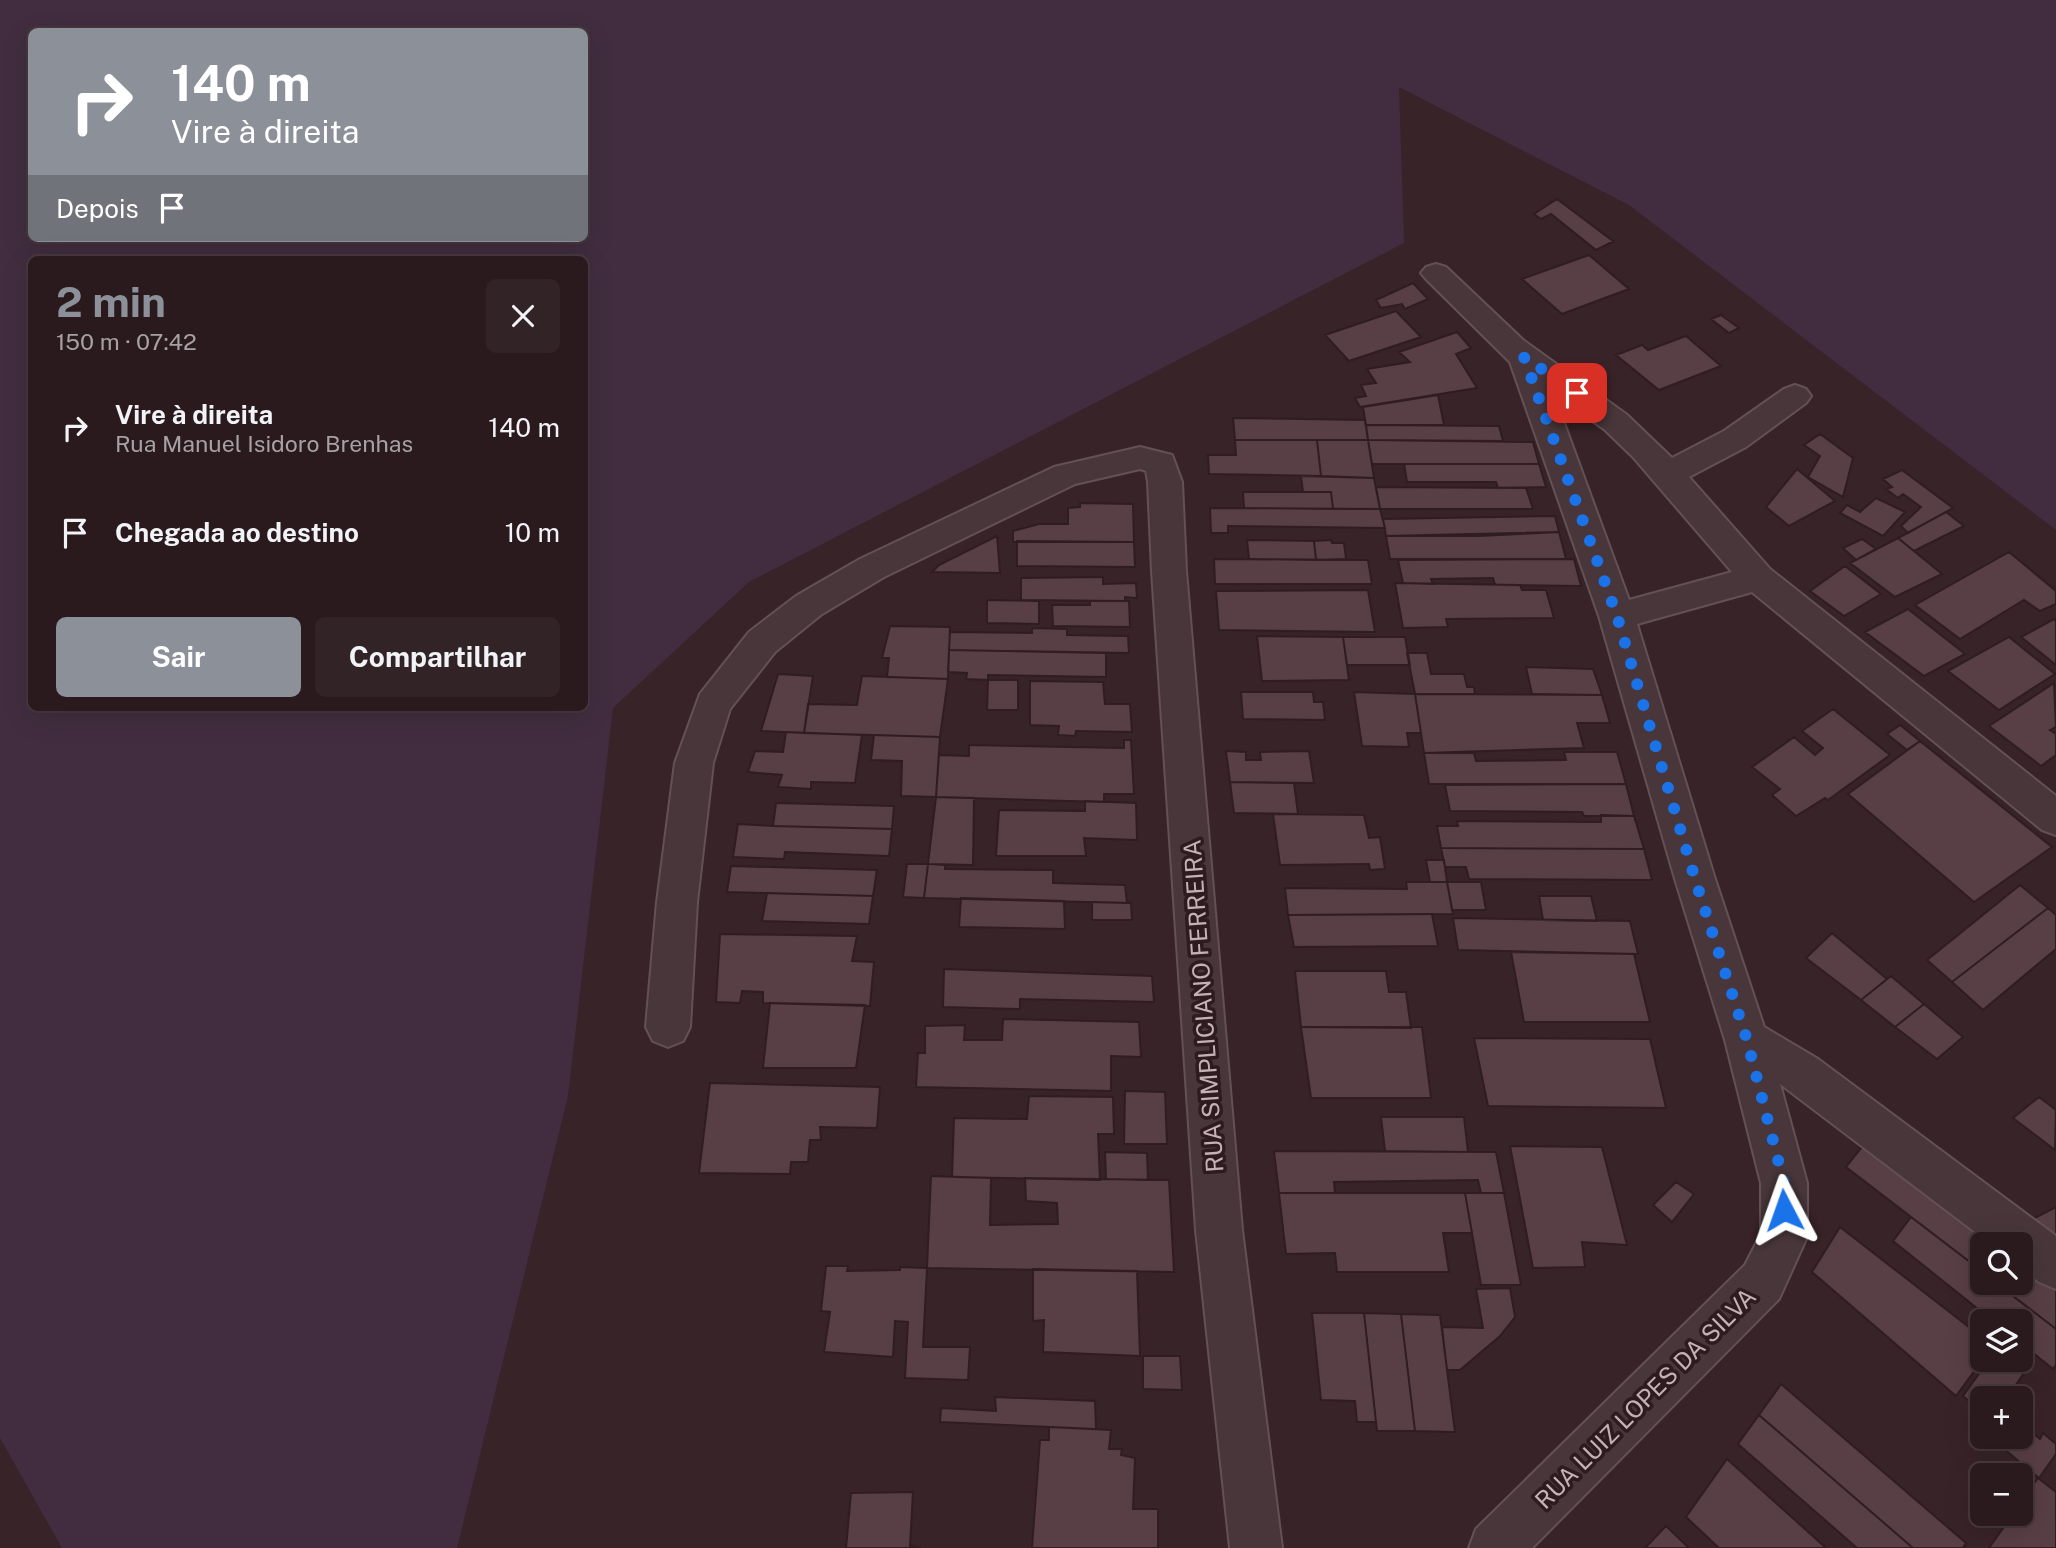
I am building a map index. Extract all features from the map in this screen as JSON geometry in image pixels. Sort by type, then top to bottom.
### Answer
[{"type":"street","points":[[1436,273],[1524,357],[1604,412],[1669,472],[1719,537],[1758,578],[2056,819]]},
{"type":"street","name":"RUA LUIZ LOPES DA SILVA","points":[[1494,1548],[1762,1282],[1784,1237],[1784,1183],[1747,1040],[1695,879],[1617,616],[1524,357]]},
{"type":"street","points":[[1669,472],[1735,439],[1796,396]]},
{"type":"street","name":"RUA SIMPLICIANO FERREIRA","points":[[668,1027],[677,902],[694,763],[713,704],[762,642],[809,605],[872,568],[1066,475],[1140,458],[1160,463],[1165,482],[1169,571],[1219,1230],[1256,1548]]},
{"type":"street","points":[[1617,616],[1758,578]]},
{"type":"street","points":[[1747,1040],[1802,1073],[2056,1265]]},
{"type":"shaded area","points":[[0,0],[2056,0],[2056,530],[1629,205],[1399,87],[1404,243],[749,582],[613,708],[568,1096],[457,1548],[62,1548],[0,1438]]},
{"type":"building","points":[[1557,199],[1614,241],[1596,250],[1551,214],[1541,219],[1534,214]]},
{"type":"building","points":[[1589,255],[1629,289],[1562,314],[1522,279]]},
{"type":"building","points":[[1413,283],[1428,299],[1405,309],[1402,304],[1381,308],[1376,300]]},
{"type":"building","points":[[1396,311],[1421,337],[1349,361],[1325,335]]},
{"type":"building","points":[[1721,315],[1739,328],[1729,333],[1711,319]]},
{"type":"building","points":[[1457,332],[1471,348],[1456,354],[1477,388],[1360,407],[1355,398],[1366,396],[1361,385],[1376,383],[1367,369],[1410,362],[1399,352]]},
{"type":"building","points":[[1686,336],[1721,366],[1659,390],[1616,355],[1642,345],[1648,350]]},
{"type":"building","points":[[1438,395],[1444,425],[1366,425],[1363,407]]},
{"type":"building","points":[[1233,418],[1365,420],[1368,440],[1235,440]]},
{"type":"building","points":[[1366,425],[1499,426],[1503,441],[1368,440]]},
{"type":"building","points":[[1820,434],[1853,458],[1843,497],[1808,477],[1820,456],[1804,445]]},
{"type":"building","points":[[1235,440],[1317,440],[1321,476],[1209,474],[1208,455],[1236,455]]},
{"type":"building","points":[[1317,440],[1368,440],[1374,478],[1321,476]]},
{"type":"building","points":[[1368,440],[1533,442],[1539,464],[1372,464]]},
{"type":"building","points":[[1404,464],[1539,464],[1546,487],[1498,488],[1496,482],[1407,482]]},
{"type":"building","points":[[1797,469],[1835,501],[1789,526],[1766,507]]},
{"type":"building","points":[[1902,470],[1953,508],[1908,533],[1901,526],[1921,507],[1903,494],[1898,498],[1886,489],[1892,487],[1883,479]]},
{"type":"building","points":[[1301,476],[1374,478],[1380,509],[1333,509],[1331,492],[1303,492]]},
{"type":"building","points":[[1376,487],[1526,488],[1533,509],[1380,509]]},
{"type":"building","points":[[1243,492],[1331,492],[1333,509],[1244,508]]},
{"type":"building","points":[[1876,498],[1905,512],[1883,536],[1840,513],[1847,505],[1860,512]]},
{"type":"building","points":[[1080,503],[1133,504],[1134,542],[1013,542],[1013,531],[1039,524],[1068,524],[1068,508],[1080,507]]},
{"type":"building","points":[[1210,508],[1380,509],[1385,528],[1228,526],[1228,533],[1211,533]]},
{"type":"building","points":[[1946,512],[1964,526],[1914,551],[1898,538]]},
{"type":"building","points":[[1555,516],[1559,532],[1478,536],[1386,536],[1383,519]]},
{"type":"building","points":[[1559,532],[1566,559],[1390,559],[1386,536]]},
{"type":"building","points":[[997,536],[1000,573],[932,572],[939,565]]},
{"type":"building","points":[[1898,538],[1942,574],[1895,597],[1850,563]]},
{"type":"building","points":[[1862,539],[1876,549],[1856,560],[1843,548]]},
{"type":"building","points":[[1247,540],[1314,541],[1316,560],[1249,559]]},
{"type":"building","points":[[1331,540],[1332,543],[1344,543],[1346,559],[1316,560],[1314,541]]},
{"type":"building","points":[[1017,541],[1134,542],[1135,567],[1017,566]]},
{"type":"building","points":[[2009,552],[2056,591],[2056,604],[2040,611],[2024,600],[1960,639],[1915,605]]},
{"type":"building","points":[[1214,559],[1368,560],[1372,584],[1215,584]]},
{"type":"building","points":[[1574,559],[1581,586],[1495,585],[1493,578],[1431,579],[1433,584],[1403,583],[1398,560]]},
{"type":"building","points":[[1845,566],[1881,594],[1844,616],[1810,591]]},
{"type":"building","points":[[1103,577],[1103,584],[1136,583],[1137,598],[1125,597],[1125,601],[1021,600],[1021,578]]},
{"type":"building","points":[[1395,583],[1520,585],[1522,590],[1546,590],[1554,618],[1446,619],[1448,627],[1403,628]]},
{"type":"building","points":[[1368,590],[1375,632],[1219,630],[1216,591]]},
{"type":"building","points":[[987,600],[1039,601],[1039,624],[987,623]]},
{"type":"building","points":[[1090,601],[1129,601],[1130,627],[1053,626],[1052,605],[1090,605]]},
{"type":"building","points":[[1908,609],[1965,654],[1924,676],[1865,632]]},
{"type":"building","points":[[2054,619],[2056,621],[2056,665],[2021,637]]},
{"type":"building","points":[[890,626],[950,627],[948,679],[887,677],[889,658],[882,658]]},
{"type":"building","points":[[1032,628],[1067,629],[1067,635],[1128,636],[1129,653],[949,650],[950,632],[1032,633]]},
{"type":"building","points":[[1257,636],[1343,637],[1349,680],[1262,681]]},
{"type":"building","points":[[1343,637],[1405,637],[1410,665],[1347,665]]},
{"type":"building","points":[[2009,637],[2055,674],[1999,710],[1948,671]]},
{"type":"building","points":[[949,650],[1106,653],[1106,677],[988,675],[988,680],[966,679],[967,673],[948,672]]},
{"type":"building","points":[[1407,653],[1427,653],[1431,674],[1464,674],[1467,687],[1474,687],[1475,694],[1415,694]]},
{"type":"building","points":[[1526,667],[1593,669],[1602,695],[1532,694]]},
{"type":"building","points":[[778,674],[813,676],[804,733],[761,731]]},
{"type":"building","points":[[862,676],[948,679],[940,737],[804,733],[808,704],[857,705]]},
{"type":"building","points":[[988,680],[1018,680],[1018,710],[987,710]]},
{"type":"building","points":[[1030,681],[1103,682],[1105,704],[1130,704],[1132,732],[1076,731],[1075,736],[1058,735],[1059,726],[1030,725]]},
{"type":"building","points":[[2054,683],[2056,727],[2050,730],[2056,734],[2056,755],[2041,766],[1989,726]]},
{"type":"building","points":[[1241,692],[1313,692],[1314,702],[1323,702],[1325,720],[1243,719]]},
{"type":"building","points":[[1354,692],[1415,694],[1421,733],[1407,733],[1409,747],[1362,746]]},
{"type":"building","points":[[1415,694],[1602,695],[1610,723],[1577,723],[1584,748],[1424,753]]},
{"type":"building","points":[[1833,709],[1890,755],[1828,800],[1825,798],[1796,816],[1772,795],[1780,789],[1752,767],[1794,737],[1815,755],[1823,748],[1802,731]]},
{"type":"building","points":[[1900,725],[1920,741],[1907,750],[1887,734]]},
{"type":"building","points":[[786,732],[862,735],[855,783],[811,782],[811,789],[778,787],[782,775],[748,772],[755,751],[783,752]]},
{"type":"building","points":[[874,735],[940,737],[936,797],[901,796],[902,761],[871,760]]},
{"type":"building","points":[[1124,740],[1131,740],[1134,794],[1104,794],[1104,802],[936,797],[939,755],[969,756],[969,745],[1124,748]]},
{"type":"building","points":[[1920,741],[2052,847],[1974,902],[1848,794]]},
{"type":"building","points":[[1226,751],[1246,752],[1246,760],[1261,760],[1260,752],[1309,751],[1314,783],[1230,782]]},
{"type":"building","points":[[1564,752],[1617,752],[1626,784],[1429,784],[1424,753],[1474,753],[1476,761],[1566,760]]},
{"type":"building","points":[[1230,782],[1294,783],[1298,814],[1234,813]]},
{"type":"building","points":[[1626,784],[1634,816],[1584,816],[1582,812],[1450,811],[1445,785]]},
{"type":"building","points":[[936,797],[974,798],[973,865],[928,864]]},
{"type":"building","points":[[1085,801],[1136,803],[1137,840],[1084,838],[1086,856],[996,856],[999,810],[1085,811]]},
{"type":"building","points":[[776,803],[894,806],[892,829],[773,826]]},
{"type":"building","points":[[1273,814],[1364,815],[1369,838],[1380,837],[1385,869],[1370,870],[1369,864],[1280,865]]},
{"type":"building","points":[[1601,815],[1634,816],[1644,849],[1441,848],[1437,826],[1458,826],[1457,821],[1601,822]]},
{"type":"building","points":[[738,824],[892,829],[889,856],[785,852],[784,859],[733,857]]},
{"type":"building","points":[[1441,848],[1644,849],[1652,880],[1469,879],[1466,867],[1445,867]]},
{"type":"building","points":[[1426,860],[1444,860],[1447,882],[1430,882]]},
{"type":"building","points":[[907,864],[928,864],[924,898],[903,897]]},
{"type":"building","points":[[928,864],[945,865],[945,869],[1053,870],[1053,883],[1125,885],[1127,903],[924,898]]},
{"type":"building","points":[[731,866],[877,870],[873,896],[727,892]]},
{"type":"building","points":[[1406,882],[1447,882],[1453,914],[1288,915],[1285,888],[1407,889]]},
{"type":"building","points":[[1447,882],[1481,882],[1486,910],[1452,910]]},
{"type":"building","points":[[2020,885],[2048,908],[1952,982],[1927,960]]},
{"type":"building","points":[[767,893],[873,896],[869,924],[762,921]]},
{"type":"building","points":[[1539,896],[1591,896],[1597,921],[1543,920]]},
{"type":"building","points":[[961,898],[1064,901],[1065,929],[959,927]]},
{"type":"building","points":[[1092,902],[1131,903],[1132,920],[1092,920]]},
{"type":"building","points":[[2048,908],[2056,915],[2056,949],[1983,1010],[1952,982]]},
{"type":"building","points":[[1432,914],[1438,946],[1294,947],[1288,915]]},
{"type":"building","points":[[1453,918],[1630,921],[1638,954],[1458,950]]},
{"type":"building","points":[[1832,933],[1887,979],[1861,1000],[1806,958]]},
{"type":"building","points":[[720,934],[857,936],[852,961],[874,962],[870,1006],[763,1003],[763,992],[742,991],[740,1003],[716,1002]]},
{"type":"building","points":[[1511,952],[1634,954],[1650,1022],[1524,1022]]},
{"type":"building","points":[[944,969],[1152,976],[1154,1002],[1020,999],[1020,1009],[943,1007]]},
{"type":"building","points":[[1295,971],[1386,971],[1389,992],[1406,992],[1411,1028],[1301,1027]]},
{"type":"building","points":[[1891,976],[1924,1004],[1895,1027],[1861,1000]]},
{"type":"building","points":[[770,1003],[865,1005],[856,1068],[763,1068]]},
{"type":"building","points":[[1924,1004],[1963,1037],[1937,1059],[1895,1027]]},
{"type":"building","points":[[1003,1019],[1139,1022],[1141,1057],[1111,1056],[1111,1091],[916,1087],[918,1053],[925,1053],[925,1026],[965,1025],[964,1040],[1002,1040]]},
{"type":"building","points":[[1301,1027],[1422,1027],[1431,1098],[1311,1098]]},
{"type":"building","points":[[1474,1038],[1650,1039],[1666,1108],[1488,1106]]},
{"type":"building","points":[[710,1083],[880,1087],[877,1128],[820,1127],[821,1140],[810,1140],[808,1162],[791,1162],[790,1174],[699,1173]]},
{"type":"building","points":[[1125,1091],[1165,1092],[1167,1144],[1124,1144]]},
{"type":"building","points":[[1029,1096],[1113,1097],[1114,1134],[1098,1134],[1100,1180],[952,1177],[954,1118],[1027,1119]]},
{"type":"building","points":[[2039,1097],[2056,1110],[2055,1150],[2013,1118]]},
{"type":"building","points":[[1381,1117],[1464,1117],[1468,1152],[1385,1151]]},
{"type":"building","points":[[1866,1142],[1982,1232],[1970,1232],[1970,1262],[1846,1167]]},
{"type":"building","points":[[1510,1146],[1602,1147],[1627,1245],[1582,1242],[1585,1267],[1533,1268]]},
{"type":"building","points":[[1274,1151],[1496,1152],[1504,1193],[1481,1193],[1478,1180],[1334,1182],[1335,1193],[1279,1193]]},
{"type":"building","points":[[1105,1152],[1147,1153],[1148,1180],[1106,1179]]},
{"type":"building","points":[[931,1176],[991,1178],[990,1225],[1058,1224],[1057,1203],[1026,1201],[1025,1178],[1169,1180],[1174,1272],[927,1268]]},
{"type":"building","points":[[1676,1182],[1694,1194],[1672,1222],[1653,1205]]},
{"type":"building","points":[[1279,1193],[1465,1193],[1472,1233],[1443,1233],[1449,1272],[1337,1272],[1335,1253],[1286,1254]]},
{"type":"building","points":[[1465,1193],[1504,1193],[1521,1285],[1481,1285]]},
{"type":"building","points":[[2056,1207],[2056,1239],[2031,1220]]},
{"type":"building","points":[[1911,1217],[1970,1262],[1970,1295],[2012,1295],[2030,1309],[1978,1309],[1893,1241]]},
{"type":"building","points":[[1840,1227],[1970,1328],[1970,1372],[1974,1372],[1956,1396],[1812,1272]]},
{"type":"building","points":[[826,1266],[848,1266],[847,1271],[927,1268],[923,1347],[970,1347],[968,1380],[905,1378],[908,1322],[895,1321],[893,1357],[824,1352],[830,1312],[821,1311]]},
{"type":"building","points":[[1033,1269],[1137,1271],[1140,1356],[1043,1352],[1044,1320],[1033,1321]]},
{"type":"building","points":[[2033,1271],[2056,1288],[2056,1329],[2012,1295],[2033,1295]]},
{"type":"building","points":[[1510,1288],[1515,1317],[1500,1336],[1460,1370],[1447,1370],[1442,1327],[1483,1328],[1476,1289]]},
{"type":"building","points":[[2033,1311],[2056,1329],[2056,1365],[2053,1369],[2033,1353]]},
{"type":"building","points":[[1312,1313],[1364,1313],[1376,1422],[1357,1422],[1355,1401],[1321,1400]]},
{"type":"building","points":[[1364,1313],[1401,1314],[1415,1431],[1377,1431]]},
{"type":"building","points":[[1401,1314],[1440,1315],[1455,1432],[1415,1431]]},
{"type":"building","points":[[1143,1356],[1180,1356],[1182,1390],[1143,1389]]},
{"type":"building","points":[[1980,1372],[2024,1373],[2015,1386],[1970,1386]]},
{"type":"building","points":[[1781,1384],[1966,1543],[1963,1548],[1913,1548],[1759,1415]]},
{"type":"building","points":[[1970,1386],[1970,1402],[1963,1396]]},
{"type":"building","points":[[995,1397],[1095,1401],[1096,1429],[940,1422],[941,1408],[996,1411]]},
{"type":"building","points":[[1759,1415],[1913,1548],[1857,1548],[1738,1444]]},
{"type":"building","points":[[1049,1427],[1111,1430],[1109,1449],[1122,1449],[1121,1455],[1135,1458],[1133,1509],[1158,1509],[1158,1548],[1032,1548],[1040,1440],[1049,1440]]},
{"type":"building","points":[[2033,1433],[2040,1439],[2043,1433],[2056,1444],[2056,1454],[2039,1478],[2033,1473],[2033,1463],[2021,1463],[2004,1449],[2033,1449]]},
{"type":"building","points":[[1727,1459],[1826,1548],[1719,1548],[1686,1517]]},
{"type":"building","points":[[2038,1478],[2056,1492],[2056,1548],[1989,1548],[2005,1526],[2033,1526],[2033,1485]]},
{"type":"building","points":[[913,1492],[910,1546],[921,1548],[846,1548],[851,1493]]},
{"type":"building","points":[[1666,1526],[1689,1548],[1645,1548]]},
{"type":"route","points":[[1577,393],[1524,357],[1617,616],[1695,879],[1747,1040],[1784,1183],[1784,1210]]}]
